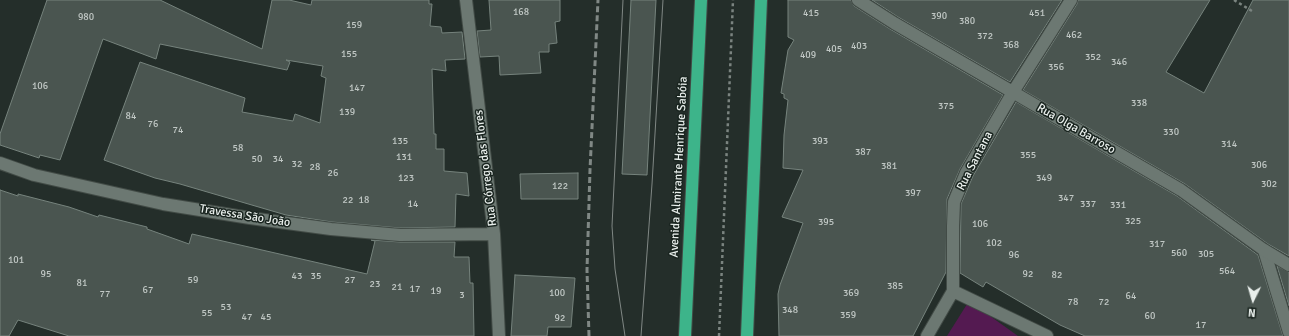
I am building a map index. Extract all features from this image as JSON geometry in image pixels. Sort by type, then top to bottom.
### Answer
[{"type":"highway","name":"Avenida Almirante Henrique Sabóia","points":[[685,336],[701,0]]},
{"type":"highway","points":[[747,336],[761,0]]},
{"type":"street","name":"Rua Córrego das Flores","points":[[466,0],[494,234],[500,336]]},
{"type":"street","name":"Rua Olga Barroso","points":[[858,0],[894,23],[1181,190],[1264,250],[1289,265]]},
{"type":"street","name":"Rua Santana","points":[[927,336],[952,291],[954,202],[966,173],[1013,92],[1070,0]]},
{"type":"street","name":"Travessa São João","points":[[0,163],[34,175],[163,204],[250,218],[331,229],[400,235],[494,234]]},
{"type":"street","points":[[1264,250],[1289,332]]},
{"type":"street","points":[[952,291],[1047,336]]},
{"type":"path","points":[[719,336],[733,0]]},
{"type":"path","points":[[1234,0],[1252,11]]},
{"type":"shaded area","points":[[969,301],[1018,336],[947,336]]},
{"type":"building","points":[[47,0],[160,0],[262,49],[272,0],[289,0],[311,5],[312,0],[429,0],[429,4],[432,4],[430,26],[441,27],[442,33],[462,32],[465,59],[445,60],[446,71],[432,69],[434,134],[436,134],[436,149],[444,149],[444,171],[467,173],[469,196],[456,194],[455,227],[400,228],[332,222],[286,215],[155,178],[104,160],[140,62],[245,98],[242,112],[293,121],[295,114],[320,123],[326,78],[321,76],[323,66],[286,60],[290,62],[287,70],[160,44],[156,59],[103,39],[60,160],[40,155],[39,158],[0,145],[0,134]]},
{"type":"building","points":[[489,0],[560,0],[560,21],[555,22],[557,43],[549,44],[549,52],[539,52],[541,73],[500,75],[499,56],[480,57],[477,31],[491,30]]},
{"type":"building","points":[[631,0],[656,0],[647,175],[622,174]]},
{"type":"building","points":[[788,0],[851,0],[854,6],[890,29],[1003,95],[960,169],[947,199],[946,272],[913,336],[779,336],[778,294],[803,223],[782,217],[803,170],[783,168],[784,135],[788,100],[784,98],[784,94],[781,93],[788,50],[794,40],[788,37]]},
{"type":"building","points":[[872,0],[1062,0],[1010,82],[898,17]]},
{"type":"building","points":[[1078,0],[1210,0],[1166,72],[1204,93],[1253,0],[1289,0],[1289,256],[1268,244],[1185,184],[1023,90],[1077,4]]},
{"type":"building","points":[[1016,102],[1177,196],[1258,255],[1283,336],[1085,336],[1060,325],[986,282],[983,287],[960,273],[961,204],[973,176]]},
{"type":"building","points":[[578,173],[578,199],[521,199],[520,174]]},
{"type":"building","points":[[0,190],[18,196],[18,194],[69,207],[98,217],[99,215],[147,227],[147,229],[189,244],[192,234],[367,274],[375,241],[371,240],[400,242],[455,242],[454,257],[469,257],[470,283],[473,283],[474,336],[69,336],[18,320],[9,336],[0,336]]},
{"type":"building","points":[[1277,266],[1289,272],[1289,306]]},
{"type":"building","points":[[515,275],[575,278],[571,327],[548,327],[547,336],[511,336]]},
{"type":"tram line","points":[[623,0],[612,226],[615,269],[625,336]]},
{"type":"tram line","points":[[641,336],[663,0]]},
{"type":"railway","points":[[589,336],[587,270],[598,0]]}]
